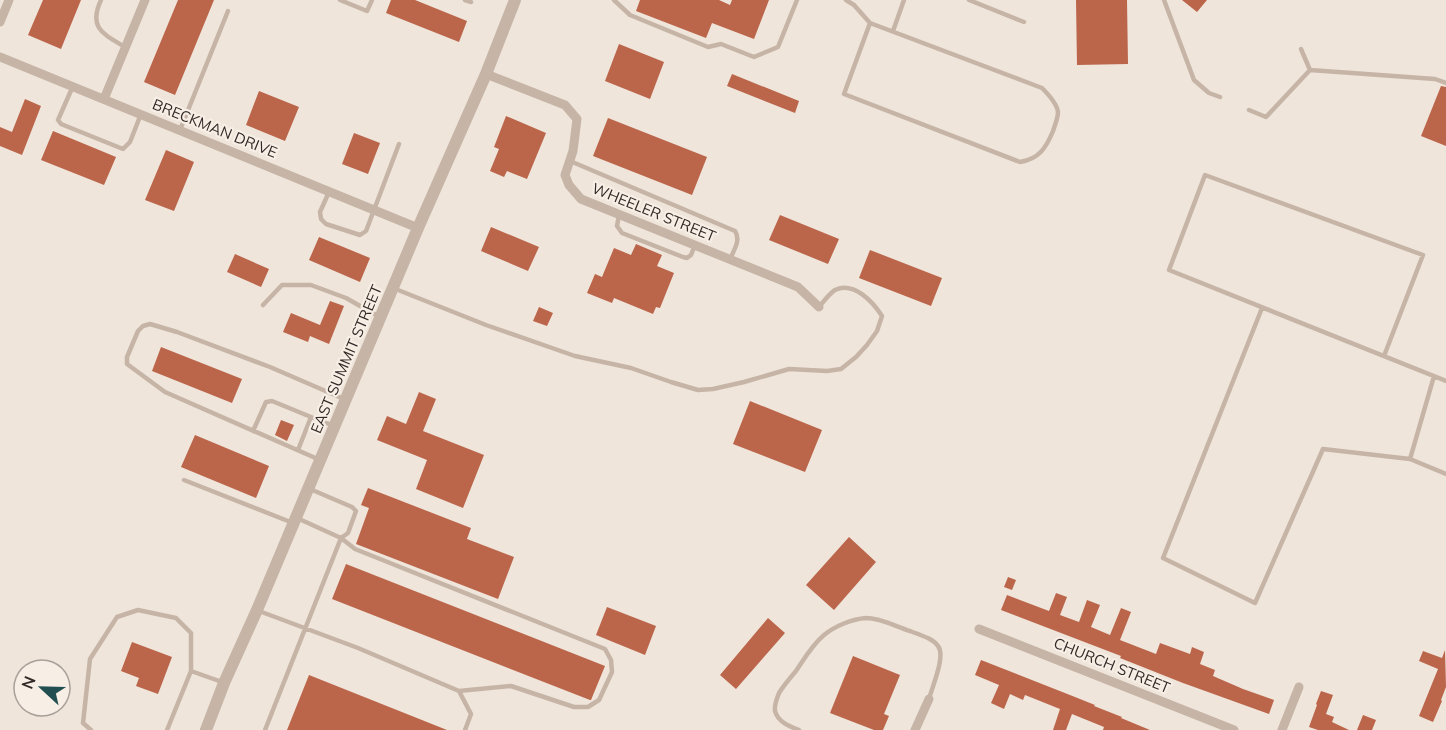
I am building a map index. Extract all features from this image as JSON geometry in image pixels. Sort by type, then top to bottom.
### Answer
[{"type":"street","points":[[0,22],[9,0]]},
{"type":"street","points":[[104,99],[145,0]]},
{"type":"street","name":"EAST SUMMIT STREET","points":[[208,729],[224,683],[486,74],[515,0]]},
{"type":"street","name":"BRECKMAN DRIVE","points":[[0,57],[418,228]]},
{"type":"street","name":"WHEELER STREET","points":[[486,74],[566,105],[577,119],[573,152],[565,175],[569,185],[581,198],[798,287],[819,307]]},
{"type":"street","name":"CHURCH STREET","points":[[979,629],[1234,730]]},
{"type":"street","points":[[1282,730],[1299,687]]},
{"type":"street","points":[[915,730],[929,699]]},
{"type":"lane","points":[[101,0],[95,20],[98,29],[108,38],[125,47]]},
{"type":"lane","points":[[340,0],[367,11],[372,0]]},
{"type":"lane","points":[[465,0],[471,2]]},
{"type":"lane","points":[[614,0],[630,15],[708,47],[721,44],[754,57],[778,47],[797,0]]},
{"type":"lane","points":[[846,0],[854,5],[870,23],[1042,88],[1058,111],[1047,145],[1030,160],[1020,162],[844,94],[870,23]]},
{"type":"lane","points":[[892,31],[904,0]]},
{"type":"lane","points":[[969,0],[1024,22]]},
{"type":"lane","points":[[1164,0],[1194,80],[1209,93],[1220,98]]},
{"type":"lane","points":[[180,130],[228,11]]},
{"type":"lane","points":[[1301,49],[1310,70]]},
{"type":"lane","points":[[1310,70],[1435,79],[1446,83]]},
{"type":"lane","points":[[1249,110],[1266,117],[1310,70]]},
{"type":"lane","points":[[73,86],[58,120],[61,124],[123,149],[130,142],[141,114]]},
{"type":"lane","points":[[329,192],[320,212],[321,219],[326,224],[360,235],[366,231],[399,144]]},
{"type":"lane","points":[[570,161],[735,231],[737,240],[730,259]]},
{"type":"lane","points":[[1384,356],[1423,255],[1205,175],[1169,270],[1446,381]]},
{"type":"lane","points":[[620,214],[617,226],[622,233],[687,258],[691,255],[695,245]]},
{"type":"lane","points":[[263,305],[282,285],[311,285],[346,298],[381,317]]},
{"type":"lane","points":[[393,288],[486,325],[575,356],[632,368],[698,390],[744,382],[789,369],[827,371],[841,369],[867,345],[877,331],[882,316],[862,294],[848,288],[835,290],[819,307]]},
{"type":"lane","points":[[1262,308],[1163,558],[1255,603],[1323,449],[1410,459],[1446,474]]},
{"type":"lane","points":[[320,460],[165,392],[128,364],[127,357],[138,331],[150,324],[177,332],[270,367],[346,400]]},
{"type":"lane","points":[[1410,459],[1434,376]]},
{"type":"lane","points":[[253,430],[266,402],[272,401],[334,426]]},
{"type":"lane","points":[[298,450],[311,417]]},
{"type":"lane","points":[[184,480],[341,538],[354,549],[605,649],[611,660],[612,672],[598,700],[588,707],[573,707],[512,686],[459,691],[358,648],[257,610]]},
{"type":"lane","points":[[265,730],[341,538],[348,533],[356,511],[352,507],[308,488]]},
{"type":"lane","points":[[91,730],[85,728],[82,723],[90,659],[117,617],[138,610],[176,618],[191,633],[191,671],[167,730]]},
{"type":"lane","points":[[799,730],[778,718],[775,704],[779,693],[817,641],[834,628],[855,620],[865,618],[875,620],[922,635],[938,645],[941,660],[929,699]]},
{"type":"lane","points":[[191,671],[224,683]]},
{"type":"lane","points":[[459,691],[471,714],[465,730]]},
{"type":"building","points":[[43,0],[81,0],[61,49],[28,35]]},
{"type":"building","points":[[178,0],[214,0],[175,95],[144,82]]},
{"type":"building","points":[[391,0],[415,0],[467,21],[459,42],[386,13]]},
{"type":"building","points":[[640,0],[719,0],[730,5],[732,0],[769,0],[754,39],[712,23],[706,38],[636,11]]},
{"type":"building","points":[[1076,0],[1127,0],[1128,64],[1077,65]]},
{"type":"building","points":[[1182,0],[1207,0],[1197,12]]},
{"type":"building","points":[[619,44],[664,62],[650,99],[605,81]]},
{"type":"building","points":[[732,74],[799,101],[795,113],[727,86]]},
{"type":"building","points":[[1441,86],[1446,87],[1446,146],[1421,136]]},
{"type":"building","points":[[259,91],[299,107],[285,141],[246,125]]},
{"type":"building","points":[[25,99],[41,106],[22,155],[0,146],[0,127],[12,132]]},
{"type":"building","points":[[506,116],[546,133],[527,179],[507,171],[504,177],[490,171],[499,149],[494,147]]},
{"type":"building","points":[[608,118],[707,157],[692,195],[593,156]]},
{"type":"building","points":[[53,131],[116,157],[104,185],[41,160]]},
{"type":"building","points":[[354,133],[380,143],[368,174],[342,164]]},
{"type":"building","points":[[166,150],[194,162],[174,211],[145,200]]},
{"type":"building","points":[[780,215],[839,239],[828,264],[769,240]]},
{"type":"building","points":[[491,227],[539,247],[528,271],[481,251]]},
{"type":"building","points":[[319,237],[370,258],[360,282],[309,260]]},
{"type":"building","points":[[636,244],[662,255],[657,266],[674,273],[660,308],[656,307],[653,314],[614,298],[612,303],[587,293],[595,274],[602,277],[614,248],[631,255]]},
{"type":"building","points":[[870,250],[942,278],[931,306],[859,278]]},
{"type":"building","points":[[235,254],[269,269],[261,287],[227,272]]},
{"type":"building","points":[[330,301],[344,306],[329,344],[310,336],[308,342],[283,332],[291,313],[320,325]]},
{"type":"building","points":[[539,307],[553,313],[547,326],[533,321]]},
{"type":"building","points":[[161,347],[242,379],[232,403],[152,371]]},
{"type":"building","points":[[419,392],[436,399],[423,431],[484,455],[463,508],[416,489],[427,460],[377,440],[387,416],[406,424]]},
{"type":"building","points":[[750,401],[822,430],[805,472],[733,444]]},
{"type":"building","points":[[281,420],[294,425],[287,441],[275,435]]},
{"type":"building","points":[[195,435],[269,466],[256,498],[181,467]]},
{"type":"building","points":[[368,488],[471,528],[467,539],[514,557],[498,599],[356,544],[369,508],[361,505]]},
{"type":"building","points":[[849,537],[876,562],[834,610],[806,585]]},
{"type":"building","points":[[346,564],[605,666],[591,700],[332,599]]},
{"type":"building","points":[[1008,577],[1016,580],[1012,590],[1004,587]]},
{"type":"building","points":[[1056,593],[1067,597],[1060,615],[1079,622],[1087,600],[1100,605],[1091,627],[1110,635],[1121,608],[1131,612],[1120,640],[1156,654],[1160,643],[1190,654],[1192,647],[1204,652],[1200,664],[1215,670],[1213,676],[1274,700],[1269,714],[1183,683],[1120,658],[1121,656],[1001,610],[1007,595],[1049,611]]},
{"type":"building","points":[[607,607],[656,626],[645,655],[596,635]]},
{"type":"building","points":[[768,618],[785,633],[736,689],[720,675]]},
{"type":"building","points":[[132,642],[172,657],[158,694],[136,686],[139,678],[121,671]]},
{"type":"building","points":[[1445,650],[1446,687],[1433,722],[1419,716],[1438,669],[1419,661],[1423,651],[1442,658]]},
{"type":"building","points":[[853,656],[900,675],[884,714],[889,716],[883,730],[874,730],[830,713]]},
{"type":"building","points":[[981,660],[1095,705],[1150,730],[1103,730],[1104,727],[1072,714],[1066,730],[1053,730],[1060,709],[1025,695],[1023,700],[1010,694],[1004,709],[991,703],[999,685],[975,675]]},
{"type":"building","points":[[309,675],[447,730],[287,730]]},
{"type":"building","points":[[1321,691],[1333,695],[1326,714],[1334,717],[1332,722],[1349,730],[1318,730],[1309,727]]},
{"type":"building","points":[[1363,715],[1376,720],[1372,730],[1357,730]]}]
